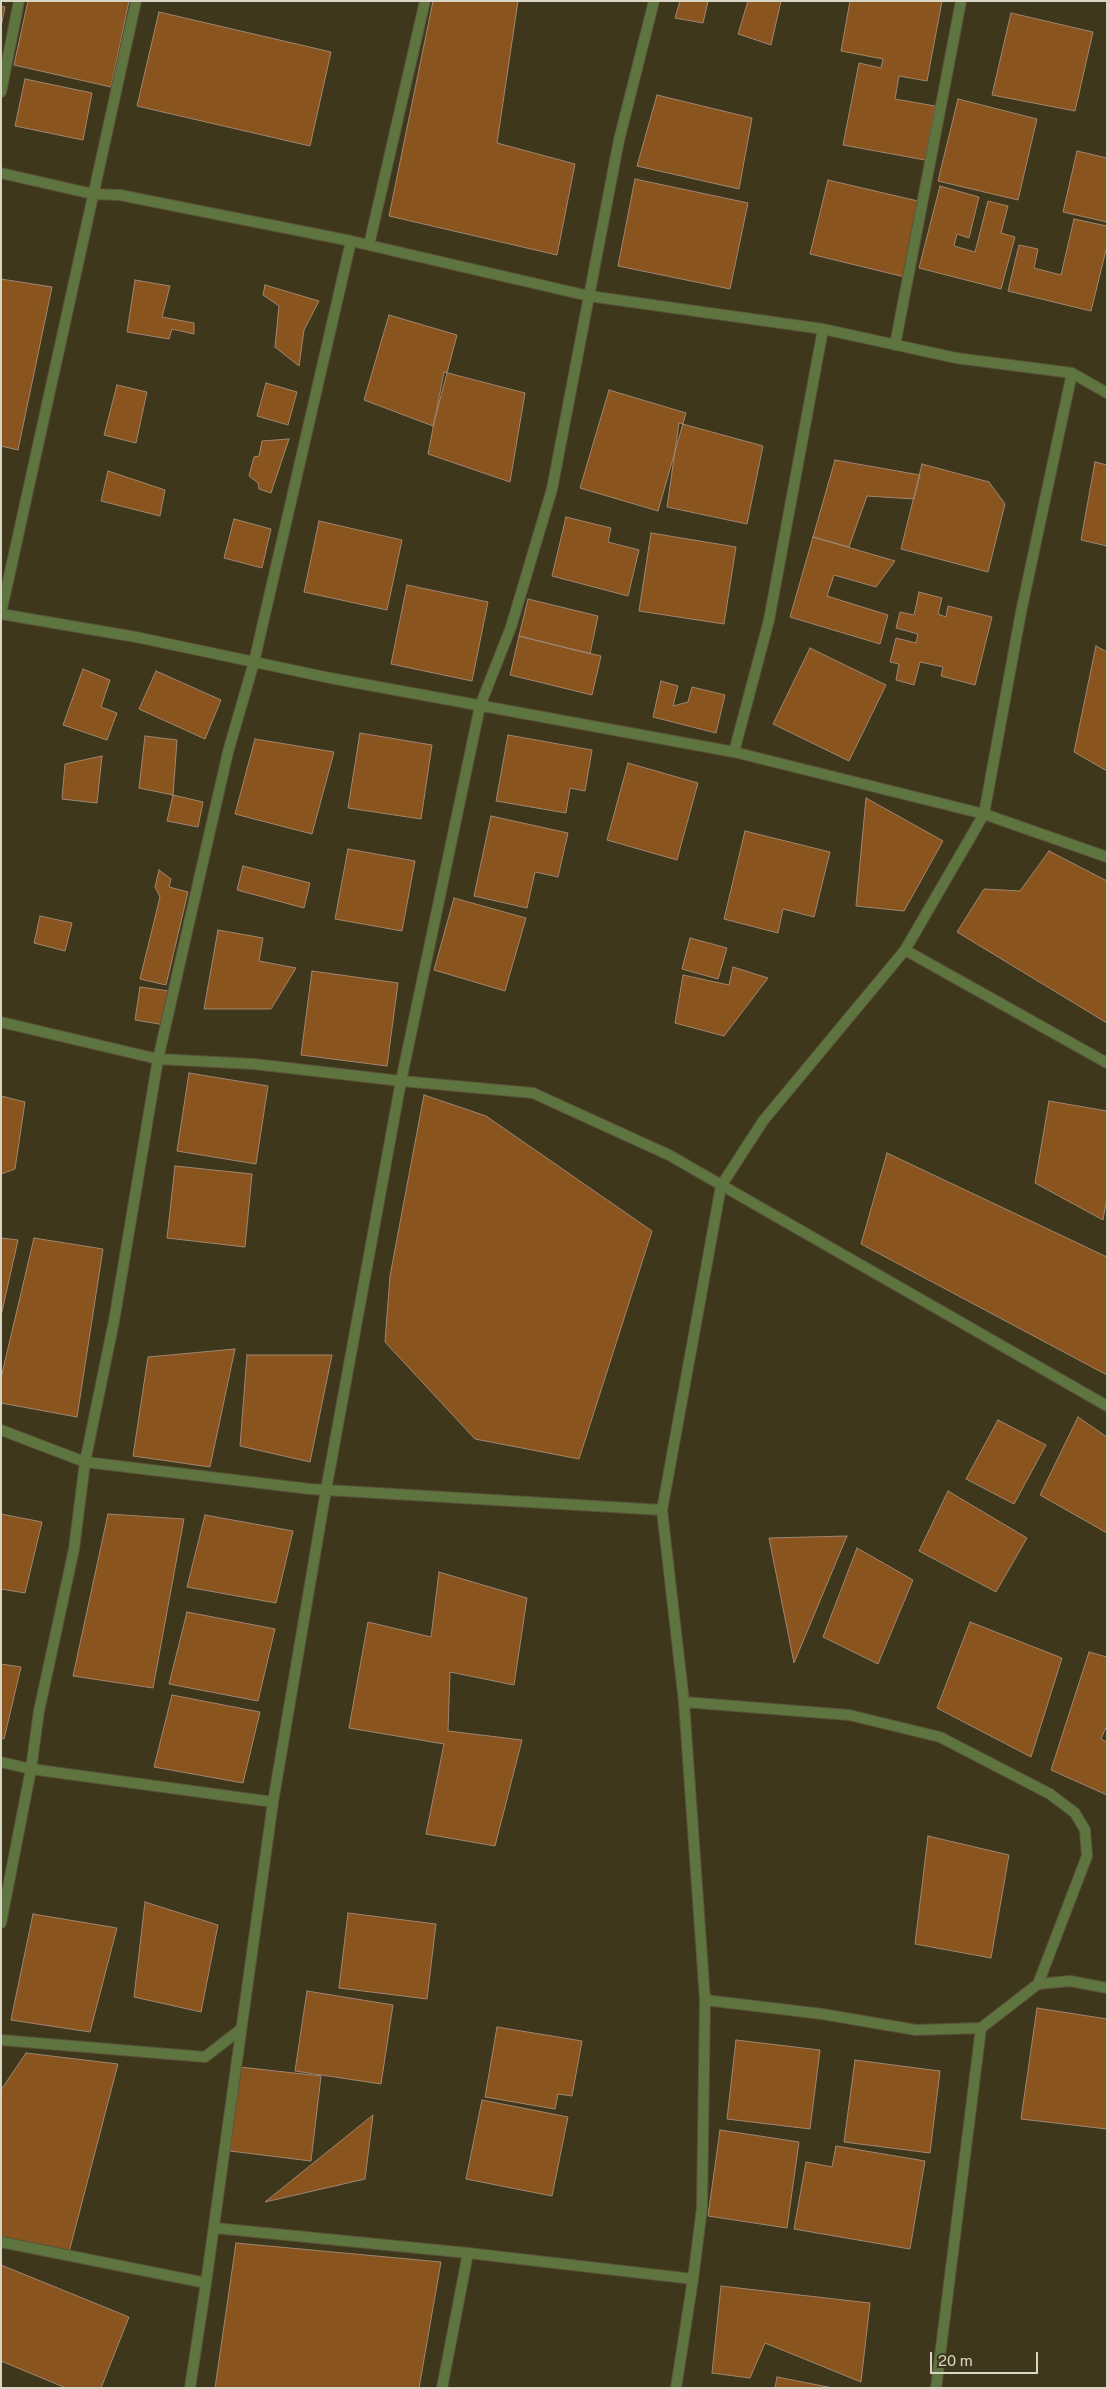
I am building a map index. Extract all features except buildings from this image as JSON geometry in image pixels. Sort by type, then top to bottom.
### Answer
[{"type":"street","points":[[1,92],[19,1]]},
{"type":"street","points":[[136,1],[1,614],[136,637],[480,706],[734,752],[984,814],[1107,857]]},
{"type":"street","points":[[368,245],[425,1]]},
{"type":"street","points":[[190,2388],[215,2228],[273,1802],[326,1490],[401,1081],[480,706],[512,627],[521,590],[552,489],[620,140],[654,1]]},
{"type":"street","points":[[895,345],[961,1]]},
{"type":"street","points":[[1,173],[93,194],[120,195],[350,241],[589,296],[823,329],[956,358],[1072,373],[1107,393]]},
{"type":"street","points":[[1,1923],[31,1769],[39,1711],[74,1548],[85,1462],[114,1321],[158,1059],[228,752],[254,662],[350,241]]},
{"type":"street","points":[[734,752],[769,620],[823,329]]},
{"type":"street","points":[[676,2388],[702,2208],[705,2000],[684,1702],[662,1510],[721,1186],[763,1121],[905,950],[984,814],[1021,612],[1072,373]]},
{"type":"street","points":[[905,950],[1107,1063]]},
{"type":"street","points":[[1,1022],[158,1059],[254,1064],[401,1081],[533,1093],[669,1155],[1107,1406]]},
{"type":"street","points":[[1,1430],[85,1462],[326,1490],[662,1510]]},
{"type":"street","points":[[684,1702],[849,1715],[940,1738],[1050,1794],[1076,1813],[1085,1830],[1087,1856],[1038,1984],[981,2028],[916,2030],[822,2014],[705,2000]]},
{"type":"street","points":[[1,1762],[31,1769],[273,1802]]},
{"type":"street","points":[[1038,1984],[1070,1981],[1107,1988]]},
{"type":"street","points":[[936,2388],[981,2028]]},
{"type":"street","points":[[1,2040],[205,2057],[241,2029]]},
{"type":"street","points":[[215,2228],[468,2253],[693,2279]]},
{"type":"street","points":[[1,2242],[206,2284]]},
{"type":"street","points":[[442,2388],[468,2253]]}]
